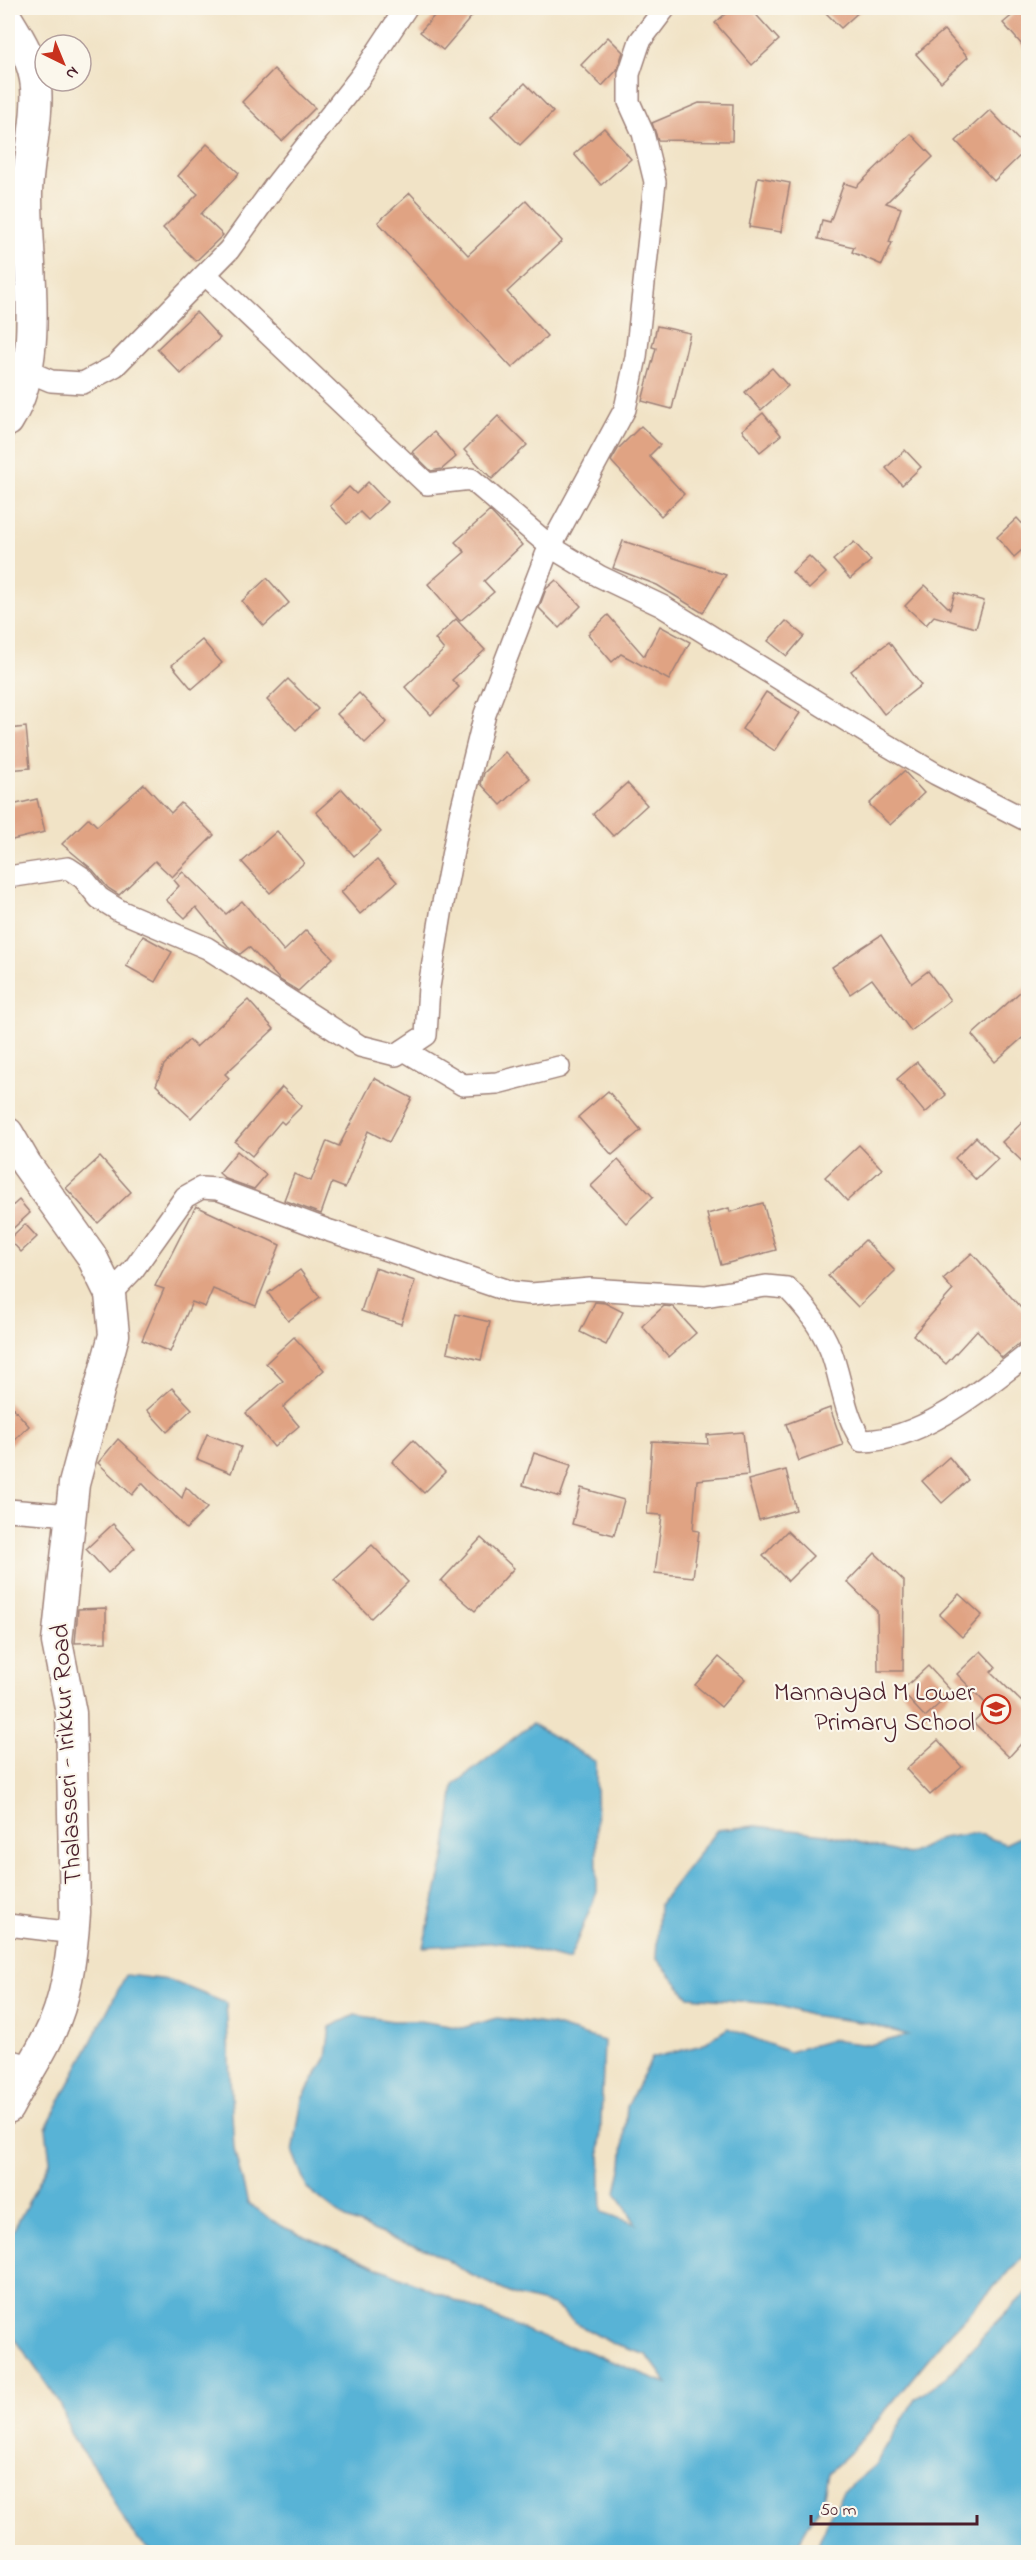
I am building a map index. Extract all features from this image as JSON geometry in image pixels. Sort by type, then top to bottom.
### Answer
[{"type":"main road","points":[[8,20],[26,50],[36,87],[27,190],[31,329],[27,371],[20,396],[8,421]]},
{"type":"main road","points":[[8,397],[27,371]]},
{"type":"main road","name":"Thalasseri - Irikkur Road","points":[[8,1133],[26,1164],[91,1254],[110,1294],[114,1335],[74,1484],[57,1642],[71,1713],[74,1934],[66,1984],[48,2038],[19,2063],[8,2108]]},
{"type":"street","points":[[27,371],[51,381],[83,383],[115,366],[229,250],[274,187],[361,76],[406,8]]},
{"type":"street","points":[[8,877],[68,868],[83,878],[99,898],[120,911],[207,948],[360,1046],[396,1055],[426,1035],[429,987],[442,908],[460,814],[485,714],[551,546],[592,475],[628,399],[636,357],[655,182],[643,133],[629,102],[629,74],[640,41],[665,8]]},
{"type":"street","points":[[206,275],[427,484],[471,479],[551,546],[599,576],[662,606],[936,774],[1029,821]]},
{"type":"street","points":[[404,1050],[463,1085],[497,1083],[559,1067]]},
{"type":"street","points":[[110,1294],[133,1270],[185,1197],[201,1188],[217,1189],[330,1231],[512,1292],[531,1294],[570,1288],[705,1296],[766,1286],[787,1288],[812,1314],[830,1349],[852,1427],[862,1441],[881,1441],[918,1427],[972,1397],[1029,1354]]},
{"type":"street","points":[[8,1510],[71,1515]]},
{"type":"street","points":[[8,1925],[74,1934]]},
{"type":"water","points":[[532,1724],[596,1762],[597,1892],[569,1960],[503,1942],[423,1947],[445,1856],[454,1785]]},
{"type":"water","points":[[756,1826],[826,1834],[908,1855],[941,1838],[977,1833],[1005,1844],[1028,1833],[1028,2251],[942,2342],[853,2450],[828,2473],[823,2500],[800,2540],[785,2552],[152,2552],[137,2540],[99,2473],[72,2438],[61,2405],[8,2328],[8,2235],[13,2231],[50,2161],[46,2128],[126,1975],[169,1980],[226,2003],[234,2149],[248,2203],[281,2226],[553,2342],[581,2349],[668,2384],[647,2355],[615,2345],[579,2325],[553,2305],[516,2296],[471,2275],[434,2252],[346,2219],[307,2188],[293,2153],[302,2099],[326,2058],[330,2027],[355,2015],[462,2028],[497,2018],[552,2025],[604,2041],[600,2149],[602,2212],[636,2224],[616,2192],[622,2165],[627,2107],[652,2058],[702,2045],[728,2028],[789,2052],[831,2040],[869,2045],[908,2035],[867,2023],[809,2015],[774,2004],[689,1997],[656,1958],[659,1905],[717,1830]]},
{"type":"water","points":[[1028,2291],[1028,2552],[815,2552],[828,2518],[843,2492],[875,2465],[915,2399],[947,2377],[984,2335]]},
{"type":"building","points":[[441,8],[479,8],[443,50],[420,32]]},
{"type":"building","points":[[732,8],[750,8],[779,40],[752,65],[715,23]]},
{"type":"building","points":[[821,8],[863,8],[841,28]]},
{"type":"building","points":[[1021,8],[1029,8],[1029,53],[1003,23]]},
{"type":"building","points":[[944,30],[968,57],[941,82],[916,54]]},
{"type":"building","points":[[608,37],[623,52],[617,70],[602,86],[581,65]]},
{"type":"building","points":[[274,69],[315,108],[282,141],[242,102]]},
{"type":"building","points":[[525,83],[553,112],[520,145],[491,116]]},
{"type":"building","points":[[699,103],[733,104],[732,141],[658,140],[652,123]]},
{"type":"building","points":[[990,110],[1027,149],[994,181],[956,141]]},
{"type":"building","points":[[604,128],[631,159],[601,185],[574,154]]},
{"type":"building","points":[[911,134],[933,157],[886,203],[901,208],[889,242],[892,243],[882,265],[852,252],[854,247],[818,239],[822,220],[830,222],[844,183],[856,187]]},
{"type":"building","points":[[207,144],[239,173],[201,214],[223,235],[196,261],[163,228],[198,194],[178,176]]},
{"type":"building","points":[[758,177],[790,183],[781,232],[749,227]]},
{"type":"building","points":[[410,193],[468,255],[526,201],[562,241],[507,292],[547,336],[512,368],[378,222]]},
{"type":"building","points":[[196,312],[220,338],[181,374],[157,349]]},
{"type":"building","points":[[657,326],[690,333],[672,409],[642,401],[656,348],[652,347]]},
{"type":"building","points":[[772,368],[788,386],[761,410],[745,392]]},
{"type":"building","points":[[763,413],[781,435],[760,452],[742,430]]},
{"type":"building","points":[[498,416],[527,445],[492,479],[464,450]]},
{"type":"building","points":[[641,426],[660,445],[649,456],[684,494],[661,516],[611,461],[618,449]]},
{"type":"building","points":[[434,432],[456,457],[442,469],[431,471],[412,452]]},
{"type":"building","points":[[905,450],[921,467],[902,485],[886,468]]},
{"type":"building","points":[[368,482],[387,502],[368,520],[360,512],[347,524],[330,506],[349,487],[356,494]]},
{"type":"building","points":[[490,511],[522,545],[484,581],[494,592],[460,621],[428,584],[465,552],[455,542]]},
{"type":"building","points":[[1017,518],[1029,531],[1029,544],[1014,557],[997,537]]},
{"type":"building","points":[[623,541],[726,575],[703,613],[657,585],[613,568]]},
{"type":"building","points":[[854,542],[871,561],[850,579],[833,560]]},
{"type":"building","points":[[809,556],[826,573],[809,589],[792,572]]},
{"type":"building","points":[[267,578],[289,603],[264,626],[242,601]]},
{"type":"building","points":[[556,580],[581,606],[559,628],[539,608],[546,589]]},
{"type":"building","points":[[925,585],[950,609],[955,593],[984,601],[976,628],[934,616],[926,625],[905,606]]},
{"type":"building","points":[[608,615],[644,656],[660,626],[690,642],[669,680],[621,654],[612,662],[588,634]]},
{"type":"building","points":[[456,619],[485,650],[452,680],[459,687],[431,715],[405,687],[444,650],[435,639]]},
{"type":"building","points":[[786,621],[804,636],[787,656],[768,641]]},
{"type":"building","points":[[202,640],[222,663],[192,689],[172,665]]},
{"type":"building","points":[[889,642],[921,685],[884,714],[851,671]]},
{"type":"building","points":[[288,679],[318,709],[296,730],[267,700]]},
{"type":"building","points":[[766,692],[800,713],[775,751],[742,729]]},
{"type":"building","points":[[359,693],[387,722],[365,743],[337,714]]},
{"type":"building","points":[[26,727],[30,768],[8,770],[8,729]]},
{"type":"building","points":[[505,752],[530,778],[501,805],[481,784],[484,773]]},
{"type":"building","points":[[904,771],[924,793],[890,825],[869,804]]},
{"type":"building","points":[[627,783],[647,805],[613,836],[593,814]]},
{"type":"building","points":[[144,784],[171,813],[181,803],[214,835],[172,877],[155,861],[119,895],[108,888],[93,870],[62,844],[89,818],[97,826]]},
{"type":"building","points":[[342,789],[381,832],[354,856],[316,812]]},
{"type":"building","points":[[37,799],[45,832],[8,841],[8,806]]},
{"type":"building","points":[[277,831],[304,863],[270,893],[242,862]]},
{"type":"building","points":[[377,860],[397,882],[360,914],[341,892]]},
{"type":"building","points":[[183,872],[226,914],[242,901],[284,951],[306,930],[333,958],[298,991],[280,980],[249,947],[240,954],[228,946],[196,907],[185,918],[166,900],[179,886],[174,880]]},
{"type":"building","points":[[881,935],[912,983],[928,971],[950,1000],[911,1031],[872,979],[850,994],[832,967]]},
{"type":"building","points":[[143,936],[172,952],[155,982],[126,966]]},
{"type":"building","points":[[1029,984],[1029,1032],[995,1062],[972,1035]]},
{"type":"building","points":[[248,1000],[274,1029],[225,1074],[229,1078],[191,1118],[156,1085],[164,1065],[189,1040],[196,1047]]},
{"type":"building","points":[[917,1062],[946,1095],[925,1113],[897,1079]]},
{"type":"building","points":[[374,1078],[412,1098],[389,1142],[368,1131],[345,1188],[332,1183],[321,1214],[284,1200],[294,1174],[311,1181],[327,1141],[339,1146]]},
{"type":"building","points":[[282,1087],[302,1106],[284,1124],[281,1121],[252,1156],[235,1142]]},
{"type":"building","points":[[608,1091],[641,1130],[612,1155],[578,1117]]},
{"type":"building","points":[[1029,1116],[1029,1168],[1002,1142]]},
{"type":"building","points":[[976,1137],[998,1159],[976,1180],[955,1158]]},
{"type":"building","points":[[859,1145],[882,1169],[847,1201],[825,1177]]},
{"type":"building","points":[[237,1151],[266,1175],[254,1189],[226,1179],[219,1173]]},
{"type":"building","points":[[100,1157],[131,1192],[98,1223],[66,1188]]},
{"type":"building","points":[[618,1160],[653,1197],[626,1223],[591,1186]]},
{"type":"building","points":[[19,1200],[30,1213],[8,1233],[8,1210]]},
{"type":"building","points":[[763,1203],[776,1250],[721,1265],[707,1214],[729,1208],[730,1212]]},
{"type":"building","points":[[196,1206],[280,1245],[256,1306],[213,1289],[205,1307],[192,1302],[170,1352],[142,1340],[164,1289],[155,1286]]},
{"type":"building","points":[[25,1224],[37,1237],[21,1252],[9,1239]]},
{"type":"building","points":[[865,1240],[895,1271],[858,1307],[828,1276]]},
{"type":"building","points":[[972,1253],[1029,1317],[1029,1335],[1002,1358],[977,1330],[946,1364],[913,1335],[953,1290],[943,1279]]},
{"type":"building","points":[[375,1268],[415,1281],[401,1324],[361,1311]]},
{"type":"building","points":[[300,1270],[320,1297],[288,1321],[268,1293]]},
{"type":"building","points":[[595,1302],[605,1303],[623,1312],[606,1345],[580,1332]]},
{"type":"building","points":[[664,1306],[673,1307],[696,1333],[669,1357],[642,1326]]},
{"type":"building","points":[[456,1314],[490,1322],[481,1360],[447,1352]]},
{"type":"building","points":[[294,1337],[324,1370],[283,1407],[299,1426],[274,1447],[246,1413],[283,1381],[266,1363]]},
{"type":"building","points":[[172,1388],[192,1409],[167,1432],[147,1410]]},
{"type":"building","points":[[8,1402],[29,1426],[8,1447]]},
{"type":"building","points":[[830,1408],[843,1445],[799,1461],[786,1424]]},
{"type":"building","points":[[743,1432],[748,1475],[697,1480],[693,1530],[699,1531],[693,1577],[655,1573],[662,1515],[647,1514],[652,1441],[708,1444],[707,1435]]},
{"type":"building","points":[[207,1434],[241,1447],[231,1473],[197,1459]]},
{"type":"building","points":[[118,1439],[182,1498],[186,1487],[207,1508],[186,1529],[142,1483],[132,1495],[98,1463]]},
{"type":"building","points":[[413,1440],[445,1472],[424,1493],[392,1462]]},
{"type":"building","points":[[534,1453],[571,1465],[560,1497],[523,1485]]},
{"type":"building","points":[[949,1457],[968,1480],[942,1503],[922,1481]]},
{"type":"building","points":[[786,1470],[796,1510],[759,1520],[748,1480]]},
{"type":"building","points":[[581,1488],[624,1500],[614,1535],[572,1524]]},
{"type":"building","points":[[113,1524],[135,1548],[108,1573],[86,1549]]},
{"type":"building","points":[[787,1531],[813,1556],[788,1581],[763,1556]]},
{"type":"building","points":[[481,1538],[514,1568],[475,1611],[441,1581]]},
{"type":"building","points":[[372,1545],[408,1582],[371,1618],[334,1580]]},
{"type":"building","points":[[875,1553],[904,1581],[903,1671],[878,1671],[877,1611],[847,1582]]},
{"type":"building","points":[[959,1594],[982,1615],[962,1637],[939,1615]]},
{"type":"building","points":[[106,1608],[106,1642],[75,1643],[78,1609]]},
{"type":"building","points":[[981,1651],[996,1667],[991,1672],[1029,1709],[1029,1735],[1009,1757],[973,1722],[989,1707],[957,1674]]},
{"type":"building","points":[[719,1657],[745,1679],[721,1707],[695,1685]]},
{"type":"building","points":[[928,1666],[952,1692],[925,1717],[901,1691]]},
{"type":"building","points":[[938,1740],[962,1767],[930,1795],[906,1769]]},
{"type":"place","name":"Mannayad M Lower Primary School","points":[[996,1709]]}]
